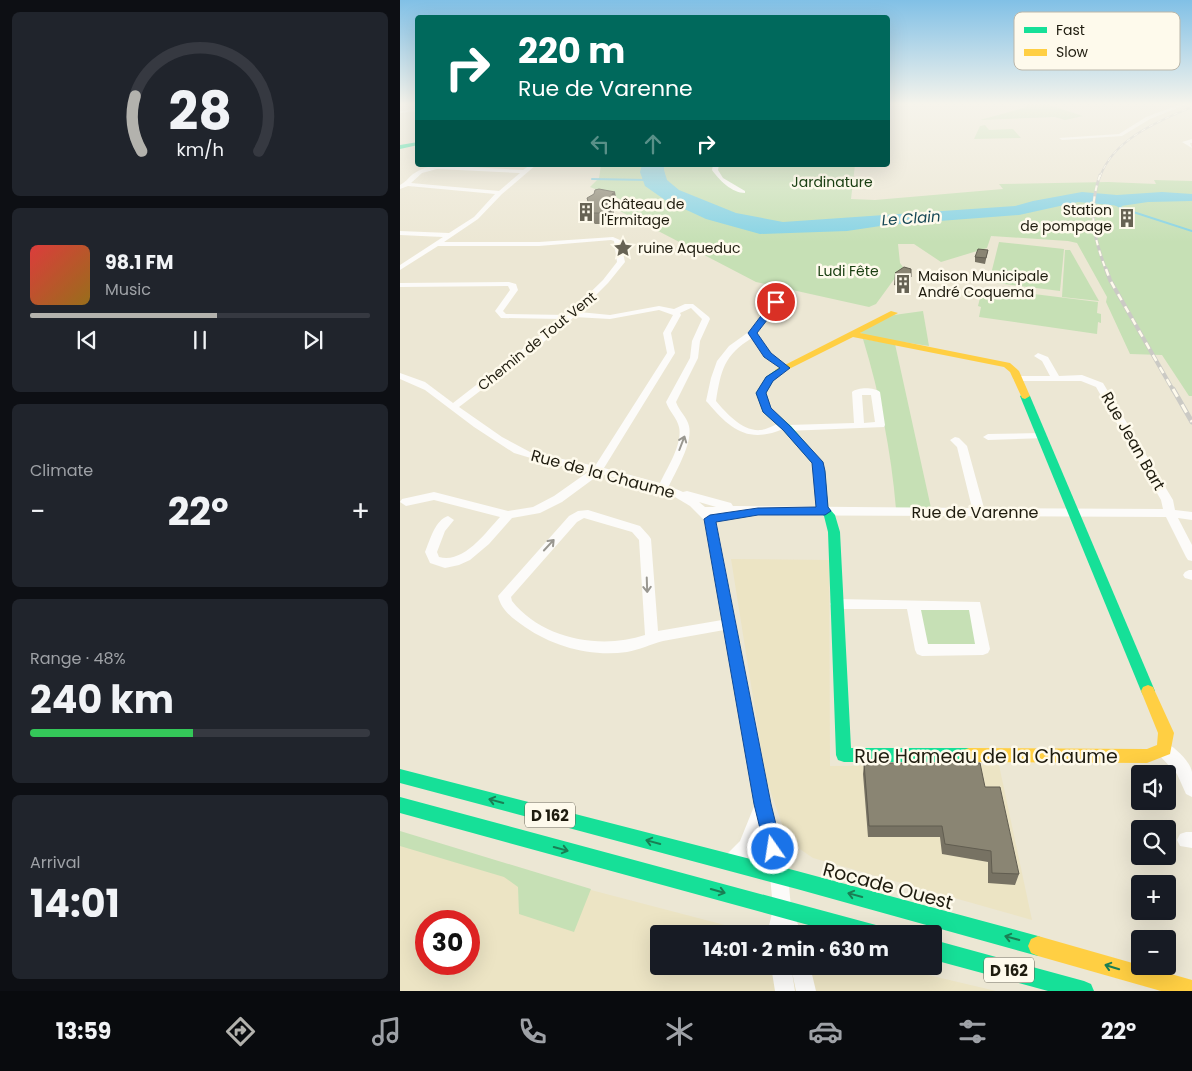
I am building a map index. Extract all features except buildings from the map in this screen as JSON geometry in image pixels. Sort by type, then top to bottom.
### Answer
[{"type":"street","points":[[403,186],[411,178],[434,167],[525,172]]},
{"type":"street","points":[[401,267],[439,244],[476,218],[500,193],[531,167]]},
{"type":"street","points":[[716,167],[715,170],[721,179],[743,192]]},
{"type":"street","points":[[403,186],[500,193]]},
{"type":"street","points":[[400,233],[452,235]]},
{"type":"street","name":"Chemin de Tout Vent","points":[[439,244],[539,244],[611,238],[617,240],[621,262],[603,286],[569,316],[466,399],[452,407]]},
{"type":"street","points":[[400,285],[509,284],[514,288],[499,311],[504,316],[610,317],[659,308],[676,312],[689,305],[696,307],[706,317],[706,322],[696,341],[694,358],[671,402],[672,408],[684,426],[686,436],[667,489]]},
{"type":"street","points":[[773,293],[775,304],[753,333],[726,353],[717,367],[711,401],[724,416],[749,431],[760,433],[785,427],[859,425]]},
{"type":"street","points":[[406,502],[434,496],[508,515],[529,512],[548,505],[568,493],[598,470],[671,353],[667,333],[677,315],[676,312]]},
{"type":"street","name":"Rue Hameau de la Chaume","points":[[894,313],[786,368],[769,379],[761,393],[766,410],[785,427],[817,462],[820,471],[822,508],[829,515],[834,532],[844,755],[1147,756],[1164,749]]},
{"type":"street","points":[[753,333],[768,355],[786,368]]},
{"type":"street","points":[[851,334],[997,362],[1012,369],[1018,379],[1166,733],[1164,749],[1183,769],[1192,789]]},
{"type":"street","points":[[1038,356],[1045,358],[1056,378]]},
{"type":"street","name":"Rue de la Chaume","points":[[400,376],[427,386],[452,407],[525,454],[598,470],[667,489],[687,498],[707,515]]},
{"type":"street","name":"Rue Jean Bart","points":[[1018,379],[1086,379],[1104,388],[1167,500],[1170,513],[1192,557]]},
{"type":"street","points":[[988,437],[1042,436]]},
{"type":"street","points":[[955,440],[962,446],[979,512]]},
{"type":"street","name":"Rue de Varenne","points":[[667,489],[723,506],[758,511]]},
{"type":"street","name":"Rue de Varenne","points":[[707,515],[758,511],[825,511],[1170,513],[1192,516]]},
{"type":"street","points":[[652,638],[645,539],[636,528],[588,514],[582,514],[573,519],[516,580],[504,596],[506,604],[530,624],[559,641],[592,646],[627,646],[652,638],[729,624]]},
{"type":"street","points":[[448,520],[440,530],[431,552],[434,560],[441,563],[455,561],[474,552],[508,515]]},
{"type":"street","points":[[707,515],[763,804],[779,875],[782,909],[778,925]]},
{"type":"street","points":[[837,604],[914,604],[975,604],[983,650],[922,650],[914,604]]},
{"type":"street","name":"Rocade Ouest","points":[[400,776],[731,862],[1049,948],[1192,990]]},
{"type":"street","points":[[731,862],[746,847],[763,804]]},
{"type":"street","name":"D 162","points":[[400,805],[844,925]]},
{"type":"street","points":[[782,909],[789,925]]},
{"type":"street","points":[[830,925],[834,922]]},
{"type":"street","name":"D 162","points":[[942,952],[1084,991]]},
{"type":"street","points":[[783,975],[786,991]]},
{"type":"street","points":[[803,975],[806,991]]},
{"type":"shaded area","points":[[731,559],[829,560],[830,766],[999,765],[1032,920],[813,858],[788,841],[766,779]]},
{"type":"shaded area","points":[[400,840],[725,925],[650,925],[650,975],[928,975],[996,991],[400,991]]},
{"type":"green space","points":[[601,167],[855,167],[851,199],[875,200],[1003,189],[999,184],[1108,182],[1156,184],[1154,180],[1192,181],[1192,396],[1189,396],[1162,355],[1130,354],[1106,302],[1107,297],[1077,243],[991,236],[987,248],[941,262],[914,244],[898,244],[900,263],[903,267],[876,304],[869,307],[756,282],[616,209],[627,202],[590,187],[599,178]]},
{"type":"green space","points":[[999,242],[1064,249],[1060,291],[989,282]]},
{"type":"green space","points":[[1065,250],[1070,250],[1099,301],[1062,297]]},
{"type":"green space","points":[[985,288],[1098,302],[1097,313],[1101,314],[1101,323],[1098,322],[1097,334],[979,317],[981,307],[978,306],[980,298],[983,298]]},
{"type":"green space","points":[[923,311],[929,346],[863,336],[860,331],[894,315]]},
{"type":"green space","points":[[863,339],[895,344],[931,508],[896,509],[884,423]]},
{"type":"green space","points":[[919,607],[970,607],[979,646],[926,647]]},
{"type":"green space","points":[[400,831],[591,889],[574,932],[519,914],[518,887],[504,877],[400,846]]},
{"type":"water","name":"Le Clain","points":[[641,167],[664,167],[667,180],[679,190],[736,213],[783,222],[1015,206],[1082,192],[1117,195],[1162,192],[1192,194],[1192,201],[1148,202],[1121,206],[1078,202],[1019,215],[887,225],[847,231],[760,234],[706,219],[665,200],[645,186],[640,172]]},
{"type":"waterway","points":[[592,179],[647,180]]},
{"type":"waterway","points":[[1113,203],[1124,209],[1192,231]]},
{"type":"railway","points":[[1100,177],[1106,164],[1118,149]]},
{"type":"railway","points":[[1100,175],[1093,211],[1095,234],[1106,270]]},
{"type":"railway","points":[[1106,269],[1110,280],[1173,390]]},
{"type":"railway","points":[[1173,389],[1192,422]]},
{"type":"traffic: fast","points":[[780,370],[769,379],[761,393],[766,410],[787,428],[817,462],[820,471],[822,508],[829,515],[834,532],[844,755],[969,755]]},
{"type":"traffic: fast","points":[[1025,396],[1148,691]]},
{"type":"traffic: fast","points":[[400,776],[797,880],[1038,946]]},
{"type":"traffic: fast","points":[[400,805],[843,925]]},
{"type":"traffic: fast","points":[[942,952],[1084,991]]},
{"type":"traffic: slow","points":[[780,370],[894,313]]},
{"type":"traffic: slow","points":[[851,334],[1007,365],[1014,371],[1025,396]]},
{"type":"traffic: slow","points":[[969,755],[1147,756],[1164,749],[1166,733],[1148,691]]},
{"type":"traffic: slow","points":[[1038,946],[1192,990]]},
{"type":"place","name":"Château de l'Ermitage","points":[[586,212]]},
{"type":"place","name":"Station de pompage","points":[[1127,218]]},
{"type":"place","name":"ruine Aqueduc","points":[[623,248]]},
{"type":"place","name":"Maison Municipale André Coquema","points":[[903,284]]},
{"type":"route","points":[[773,849],[710,519],[758,511],[825,511],[822,508],[820,471],[817,462],[786,428],[766,410],[761,393],[769,379],[786,368],[768,355],[753,333],[776,302]]},
{"type":"park label","name":"Jardinature","points":[[832,182]]},
{"type":"park label","name":"Ludi Fête","points":[[848,271]]}]
